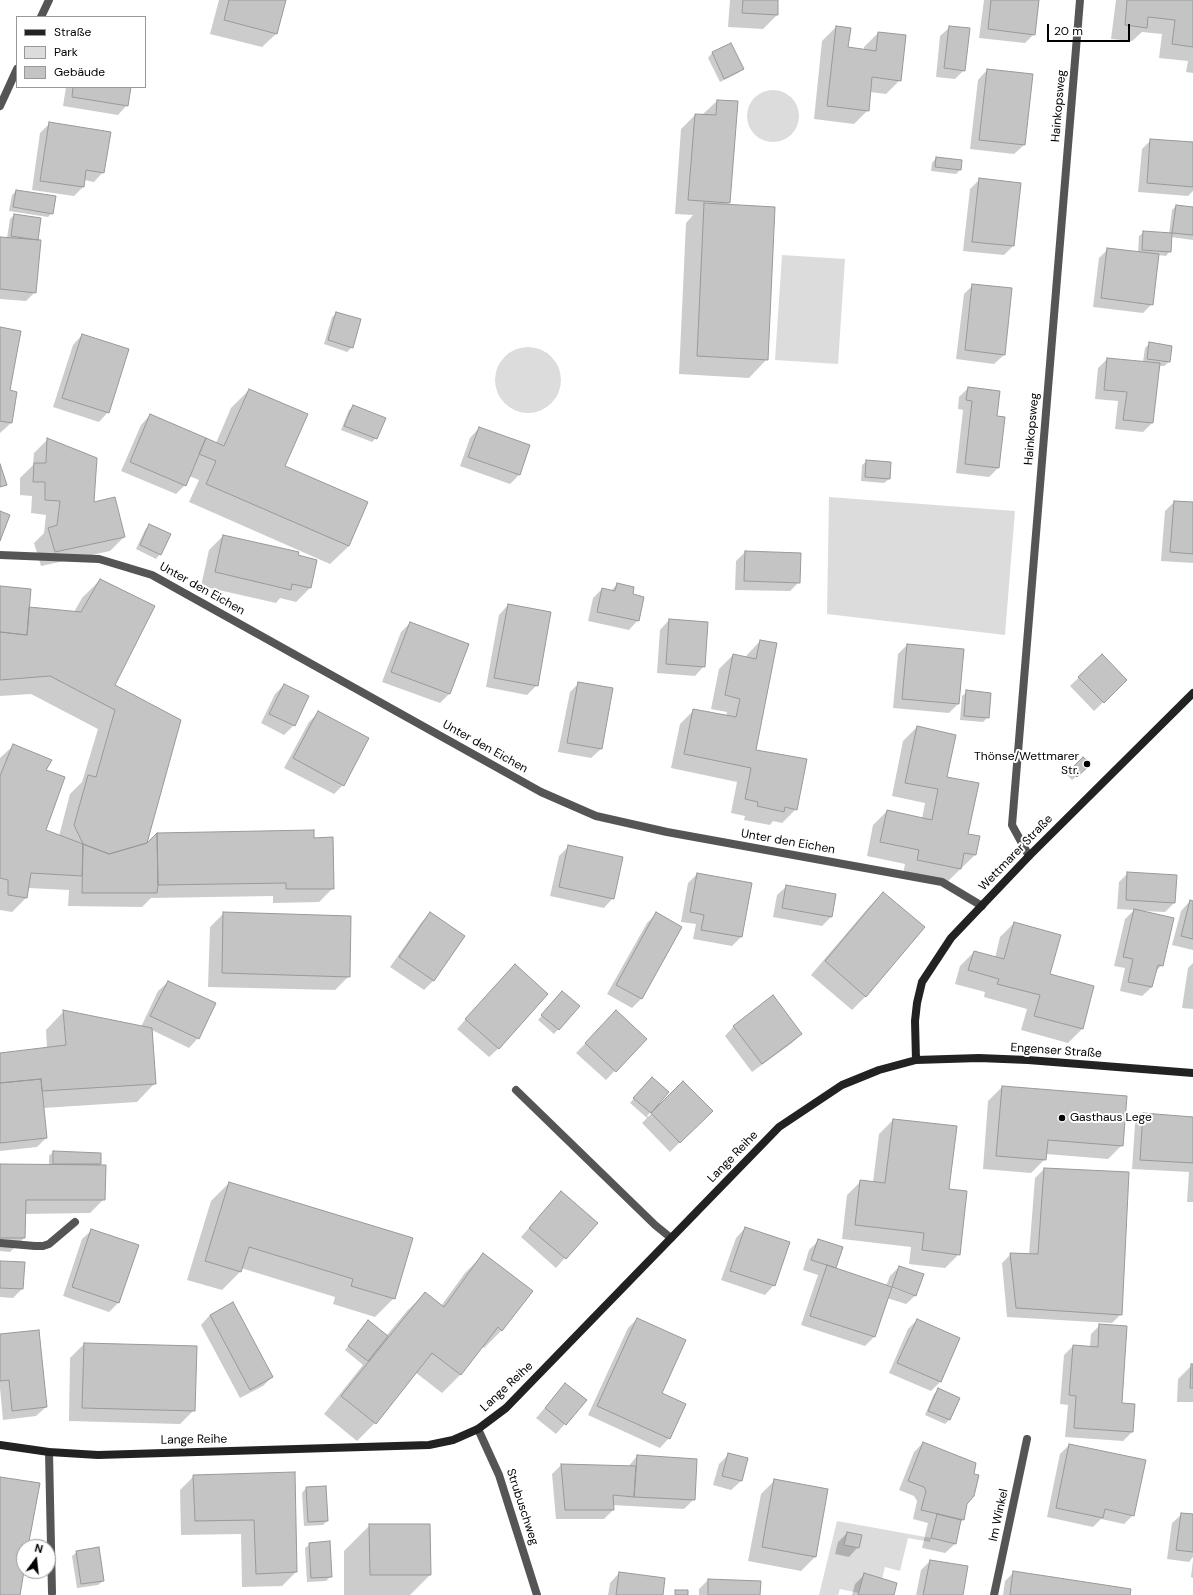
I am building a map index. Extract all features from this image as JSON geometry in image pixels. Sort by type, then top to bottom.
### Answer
[{"type":"street","points":[[42,16],[49,0]]},
{"type":"street","name":"Hainkopsweg","points":[[1029,856],[1012,825],[1080,0]]},
{"type":"street","points":[[0,106],[16,71]]},
{"type":"street","name":"Unter den Eichen","points":[[0,555],[99,559],[152,575],[541,792],[596,816],[675,833],[942,882],[982,906]]},
{"type":"street","name":"Wettmarer Straße","points":[[916,1060],[915,1021],[922,982],[950,938],[1029,856],[1193,693]]},
{"type":"street","name":"Engenser Straße","points":[[916,1060],[979,1058],[1028,1060],[1193,1073]]},
{"type":"street","name":"Lange Reihe","points":[[0,1445],[49,1452],[98,1455],[429,1445],[453,1440],[478,1429],[506,1408],[779,1127],[842,1084],[879,1070],[916,1060]]},
{"type":"street","points":[[516,1090],[670,1238]]},
{"type":"street","points":[[0,1243],[43,1246],[49,1244],[75,1222]]},
{"type":"street","name":"Strubuschweg","points":[[478,1429],[499,1475],[538,1595]]},
{"type":"street","name":"Im Winkel","points":[[994,1595],[1027,1439]]},
{"type":"street","points":[[49,1452],[52,1593]]},
{"type":"green space","points":[[768,90],[778,90],[792,97],[799,111],[799,121],[792,135],[778,142],[768,142],[758,138],[751,131],[747,121],[747,111],[751,101],[758,94]]},
{"type":"green space","points":[[782,255],[845,259],[838,364],[775,360]]},
{"type":"green space","points":[[522,347],[534,347],[546,352],[556,362],[561,374],[559,393],[546,408],[534,413],[522,413],[510,408],[500,398],[495,386],[495,374],[500,362],[510,352]]},
{"type":"green space","points":[[829,497],[1015,511],[1005,635],[827,614]]},
{"type":"green space","points":[[837,1521],[931,1538],[930,1542],[908,1538],[900,1571],[885,1567],[882,1579],[859,1593],[840,1589],[838,1595],[819,1595]]},
{"type":"building","points":[[229,0],[286,0],[277,34],[224,20]]},
{"type":"building","points":[[743,0],[778,0],[778,15],[742,13]]},
{"type":"building","points":[[991,0],[1039,0],[1035,35],[988,29]]},
{"type":"building","points":[[1127,0],[1193,0],[1193,47],[1172,44],[1175,20],[1148,17],[1147,28],[1125,25]]},
{"type":"building","points":[[836,26],[851,28],[848,47],[876,51],[878,32],[906,35],[901,81],[872,77],[869,111],[827,106]]},
{"type":"building","points":[[949,26],[970,28],[965,71],[944,68]]},
{"type":"building","points":[[731,43],[744,69],[724,79],[712,52]]},
{"type":"building","points":[[987,69],[1033,74],[1025,145],[979,140]]},
{"type":"building","points":[[73,88],[131,88],[128,106],[72,97]]},
{"type":"building","points":[[717,100],[738,101],[730,203],[688,200],[695,114],[716,115]]},
{"type":"building","points":[[49,122],[111,132],[104,173],[86,170],[84,187],[40,181]]},
{"type":"building","points":[[1150,139],[1193,142],[1193,187],[1147,183]]},
{"type":"building","points":[[936,157],[962,160],[961,170],[935,167]]},
{"type":"building","points":[[979,178],[1021,183],[1014,246],[972,242]]},
{"type":"building","points":[[16,190],[56,196],[53,214],[13,207]]},
{"type":"building","points":[[704,203],[775,207],[768,360],[697,356]]},
{"type":"building","points":[[1176,205],[1193,207],[1193,235],[1172,233]]},
{"type":"building","points":[[14,214],[41,218],[38,240],[11,236]]},
{"type":"building","points":[[1143,231],[1172,233],[1171,252],[1142,250]]},
{"type":"building","points":[[0,237],[41,240],[36,293],[0,289]]},
{"type":"building","points":[[1107,248],[1159,254],[1153,305],[1101,298]]},
{"type":"building","points":[[972,284],[1012,288],[1005,355],[965,350]]},
{"type":"building","points":[[336,312],[361,319],[353,348],[328,340]]},
{"type":"building","points":[[0,327],[21,331],[10,390],[17,392],[12,423],[0,421]]},
{"type":"building","points":[[82,334],[129,349],[109,413],[62,398]]},
{"type":"building","points":[[1149,342],[1172,346],[1170,362],[1147,359]]},
{"type":"building","points":[[1107,358],[1160,363],[1153,423],[1123,420],[1127,392],[1104,390]]},
{"type":"building","points":[[968,387],[1000,391],[997,416],[1005,417],[999,468],[965,464],[972,401],[966,400]]},
{"type":"building","points":[[249,389],[308,414],[285,466],[368,502],[349,546],[206,484],[216,461],[199,454],[206,438],[224,446]]},
{"type":"building","points":[[353,405],[386,418],[377,439],[344,426]]},
{"type":"building","points":[[150,414],[206,438],[186,486],[130,462]]},
{"type":"building","points":[[479,427],[530,445],[520,475],[468,457]]},
{"type":"building","points":[[47,438],[97,458],[94,502],[115,497],[125,537],[55,552],[48,528],[57,525],[60,501],[45,500],[45,482],[33,482],[34,463],[46,463]]},
{"type":"building","points":[[866,460],[891,462],[890,479],[865,477]]},
{"type":"building","points":[[0,464],[7,485],[0,487]]},
{"type":"building","points":[[1174,501],[1193,502],[1193,554],[1170,552]]},
{"type":"building","points":[[0,511],[10,515],[0,541]]},
{"type":"building","points":[[149,524],[171,534],[161,555],[140,545]]},
{"type":"building","points":[[223,535],[299,552],[298,555],[317,560],[311,588],[292,584],[291,590],[215,572]]},
{"type":"building","points":[[745,551],[801,553],[800,583],[744,581]]},
{"type":"building","points":[[100,579],[155,606],[115,685],[181,720],[147,843],[109,854],[83,844],[74,825],[88,775],[96,777],[115,710],[50,676],[0,680],[0,632],[27,635],[29,607],[81,612]]},
{"type":"building","points":[[617,583],[634,587],[633,594],[644,597],[639,621],[597,612],[602,588],[615,591]]},
{"type":"building","points":[[0,586],[31,589],[27,635],[0,632]]},
{"type":"building","points":[[508,604],[551,612],[538,686],[494,678]]},
{"type":"building","points":[[669,619],[708,622],[705,667],[666,664]]},
{"type":"building","points":[[410,622],[469,644],[450,694],[391,672]]},
{"type":"building","points":[[760,640],[777,643],[756,750],[807,759],[797,810],[785,807],[784,812],[757,806],[758,802],[745,799],[751,768],[684,754],[693,709],[736,717],[740,699],[725,695],[733,654],[756,659]]},
{"type":"building","points":[[907,644],[964,649],[959,704],[902,699]]},
{"type":"building","points":[[1102,654],[1127,680],[1104,703],[1078,677]]},
{"type":"building","points":[[578,682],[613,688],[602,749],[567,743]]},
{"type":"building","points":[[284,684],[309,696],[295,726],[269,714]]},
{"type":"building","points":[[966,690],[991,693],[989,718],[964,716]]},
{"type":"building","points":[[318,711],[369,738],[344,786],[293,758]]},
{"type":"building","points":[[917,726],[956,735],[947,777],[979,783],[968,834],[980,836],[976,855],[964,853],[961,869],[917,860],[919,850],[880,842],[887,810],[932,820],[938,789],[905,783]]},
{"type":"building","points":[[13,744],[52,760],[46,770],[65,777],[46,830],[83,844],[82,876],[31,873],[27,898],[8,895],[8,880],[0,878],[0,776]]},
{"type":"building","points":[[1083,757],[1091,764],[1077,777],[1070,770]]},
{"type":"building","points":[[314,830],[314,838],[333,837],[334,889],[286,889],[286,883],[158,885],[157,833]]},
{"type":"building","points":[[157,833],[157,893],[82,893],[83,844],[109,854],[147,843]]},
{"type":"building","points":[[568,845],[623,857],[614,899],[559,887]]},
{"type":"building","points":[[1127,872],[1177,875],[1175,903],[1126,900]]},
{"type":"building","points":[[697,873],[752,883],[742,937],[701,930],[704,915],[690,912]]},
{"type":"building","points":[[786,885],[836,894],[832,917],[782,908]]},
{"type":"building","points":[[883,892],[925,927],[866,997],[825,961]]},
{"type":"building","points":[[1190,900],[1193,901],[1193,939],[1181,936]]},
{"type":"building","points":[[1134,909],[1174,918],[1163,966],[1158,965],[1152,987],[1128,982],[1133,959],[1123,957]]},
{"type":"building","points":[[223,912],[351,916],[350,977],[222,973]]},
{"type":"building","points":[[430,912],[465,936],[434,981],[399,957]]},
{"type":"building","points":[[656,912],[682,927],[642,999],[616,985]]},
{"type":"building","points":[[1014,922],[1061,935],[1050,974],[1094,986],[1083,1029],[1034,1016],[1040,995],[997,984],[999,979],[968,970],[974,951],[1004,959]]},
{"type":"building","points":[[515,964],[548,994],[499,1049],[465,1019]]},
{"type":"building","points":[[168,981],[216,1003],[199,1039],[150,1016]]},
{"type":"building","points":[[562,991],[580,1006],[559,1030],[541,1015]]},
{"type":"building","points":[[773,995],[802,1034],[762,1064],[733,1026]]},
{"type":"building","points":[[63,1010],[152,1028],[156,1084],[42,1091],[41,1079],[0,1083],[0,1053],[66,1045]]},
{"type":"building","points":[[616,1010],[647,1039],[616,1072],[585,1043]]},
{"type":"building","points":[[652,1077],[669,1092],[651,1113],[633,1098]]},
{"type":"building","points":[[41,1079],[47,1138],[0,1143],[0,1083]]},
{"type":"building","points":[[683,1081],[713,1111],[680,1143],[651,1113]]},
{"type":"building","name":"Gasthaus Lege","points":[[1002,1086],[1127,1096],[1123,1146],[1048,1140],[1046,1160],[996,1156]]},
{"type":"building","points":[[1143,1113],[1193,1117],[1193,1163],[1140,1160]]},
{"type":"building","points":[[893,1119],[957,1126],[949,1189],[967,1191],[960,1255],[922,1250],[924,1233],[855,1225],[860,1180],[885,1183]]},
{"type":"building","points":[[53,1151],[101,1153],[101,1164],[53,1164]]},
{"type":"building","points":[[0,1164],[106,1165],[105,1200],[26,1200],[25,1238],[0,1238]]},
{"type":"building","points":[[1044,1168],[1129,1172],[1122,1315],[1016,1308],[1010,1253],[1038,1254]]},
{"type":"building","points":[[229,1182],[413,1238],[395,1299],[351,1286],[353,1279],[249,1247],[241,1272],[205,1261]]},
{"type":"building","points":[[561,1191],[598,1223],[566,1259],[529,1228]]},
{"type":"building","points":[[745,1227],[790,1242],[775,1286],[730,1271]]},
{"type":"building","points":[[91,1229],[139,1245],[119,1303],[72,1287]]},
{"type":"building","points":[[818,1239],[843,1247],[836,1268],[811,1260]]},
{"type":"building","points":[[483,1253],[533,1291],[502,1331],[498,1327],[461,1375],[432,1353],[376,1424],[341,1396],[425,1292],[444,1307]]},
{"type":"building","points":[[0,1261],[25,1262],[23,1289],[0,1288]]},
{"type":"building","points":[[827,1265],[892,1287],[875,1337],[810,1316]]},
{"type":"building","points":[[899,1266],[924,1274],[916,1296],[892,1287]]},
{"type":"building","points":[[233,1302],[273,1377],[250,1390],[210,1315]]},
{"type":"building","points":[[637,1318],[686,1340],[662,1393],[686,1404],[670,1439],[597,1406]]},
{"type":"building","points":[[917,1319],[960,1338],[941,1382],[897,1363]]},
{"type":"building","points":[[368,1320],[388,1336],[368,1361],[348,1346]]},
{"type":"building","points":[[1099,1324],[1127,1326],[1122,1403],[1135,1404],[1133,1432],[1074,1428],[1076,1396],[1069,1395],[1073,1345],[1098,1347]]},
{"type":"building","points":[[39,1330],[47,1407],[12,1411],[9,1380],[0,1381],[0,1334]]},
{"type":"building","points":[[84,1343],[197,1346],[195,1411],[82,1408]]},
{"type":"building","points":[[1191,1364],[1193,1364],[1193,1388],[1190,1388]]},
{"type":"building","points":[[565,1383],[587,1400],[566,1425],[545,1408]]},
{"type":"building","points":[[938,1388],[960,1398],[950,1420],[928,1411]]},
{"type":"building","points":[[923,1442],[976,1463],[974,1474],[979,1475],[974,1496],[967,1504],[964,1520],[921,1510],[926,1491],[924,1487],[908,1481]]},
{"type":"building","points":[[1069,1444],[1146,1460],[1134,1516],[1105,1509],[1103,1518],[1056,1508]]},
{"type":"building","points":[[728,1453],[748,1458],[742,1481],[722,1476]]},
{"type":"building","points":[[637,1455],[697,1459],[695,1500],[634,1497]]},
{"type":"building","points":[[561,1464],[636,1466],[634,1497],[613,1495],[614,1510],[565,1510]]},
{"type":"building","points":[[295,1472],[297,1572],[256,1574],[254,1520],[195,1521],[193,1475]]},
{"type":"building","points":[[0,1477],[40,1483],[30,1539],[16,1539],[16,1579],[23,1579],[20,1595],[0,1595]]},
{"type":"building","points":[[774,1479],[828,1489],[816,1557],[762,1547]]},
{"type":"building","points":[[326,1486],[328,1521],[308,1522],[306,1487]]},
{"type":"building","points":[[1181,1513],[1193,1514],[1193,1552],[1176,1550]]},
{"type":"building","points":[[937,1514],[961,1520],[956,1544],[931,1538]]},
{"type":"building","points":[[369,1524],[430,1524],[431,1575],[370,1575]]},
{"type":"building","points":[[847,1532],[862,1535],[859,1548],[844,1545]]},
{"type":"building","points":[[330,1541],[332,1577],[311,1578],[309,1543]]},
{"type":"building","points":[[99,1547],[104,1581],[81,1584],[76,1551]]},
{"type":"building","points":[[930,1560],[968,1566],[963,1595],[923,1595]]},
{"type":"building","points":[[1013,1571],[1131,1589],[1130,1595],[1010,1595]]},
{"type":"building","points":[[619,1572],[665,1578],[663,1595],[616,1595]]},
{"type":"building","points":[[864,1573],[897,1583],[894,1595],[858,1595]]},
{"type":"building","points":[[708,1579],[761,1581],[760,1595],[708,1595]]},
{"type":"building","points":[[675,1590],[688,1590],[688,1595],[675,1595]]},
{"type":"place","name":"Thönse/Wettmarer Str.","points":[[1087,764]]},
{"type":"place","name":"Gasthaus Lege","points":[[1062,1118]]}]
